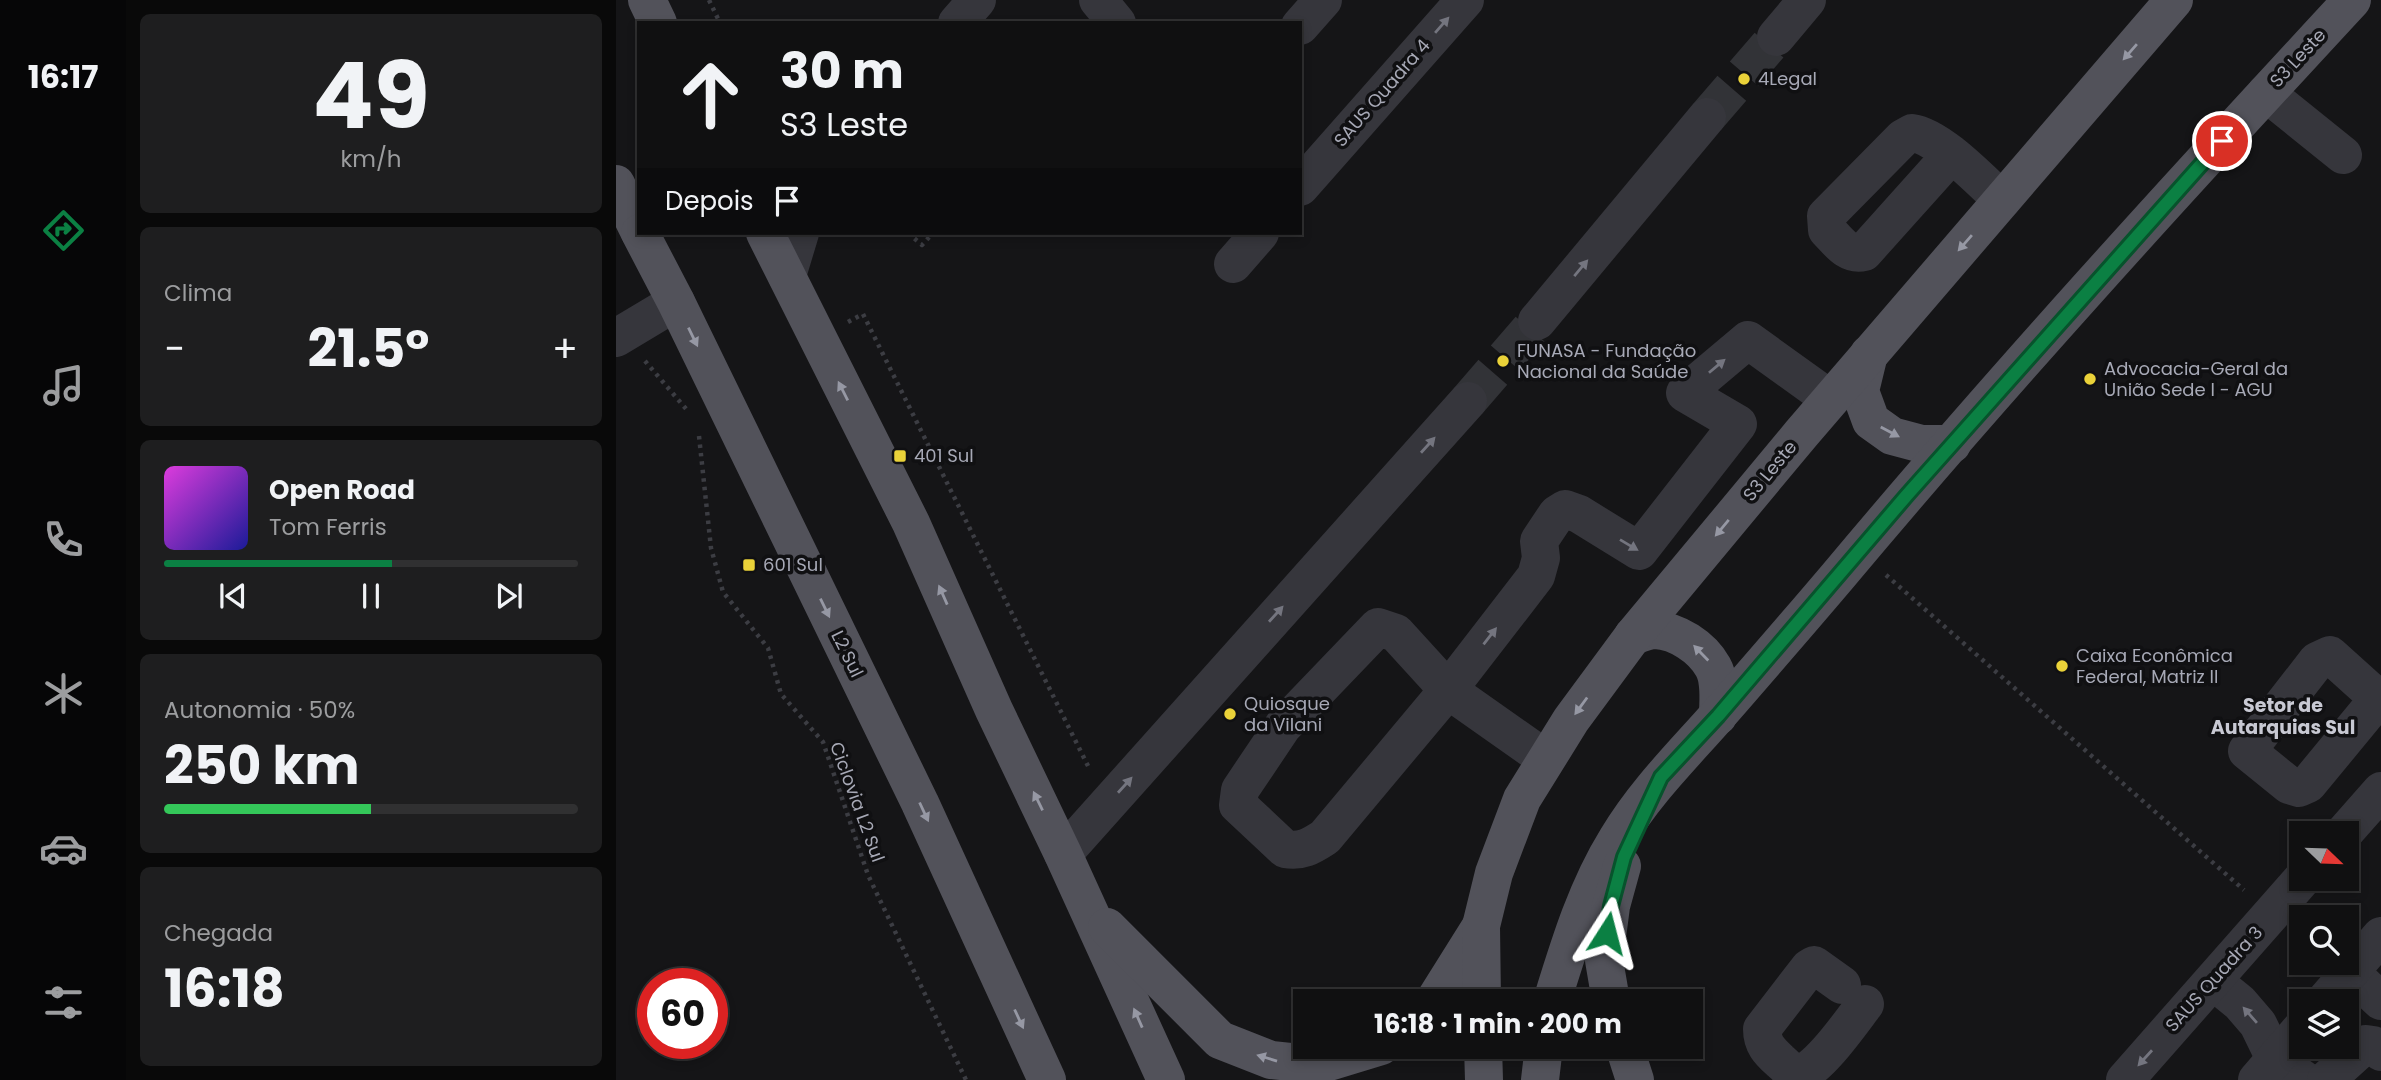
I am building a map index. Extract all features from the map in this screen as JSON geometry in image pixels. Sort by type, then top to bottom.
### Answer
[{"type":"main road","points":[[647,0],[657,21]]},
{"type":"main road","name":"S3 Leste","points":[[1482,989],[1481,926],[1494,873],[1522,799],[1572,720],[1633,636],[1830,399],[2174,0]]},
{"type":"main road","name":"S3 Leste","points":[[1556,989],[1577,922],[1615,842],[1636,808],[1952,444],[2351,0]]},
{"type":"main road","name":"L2 Sul","points":[[616,184],[637,228]]},
{"type":"main road","name":"L2 Sul","points":[[641,235],[676,302],[920,803],[1047,1080]]},
{"type":"main road","points":[[766,235],[911,523],[994,710],[1063,853],[1166,1080]]},
{"type":"main road","points":[[1869,354],[1860,391],[1871,421],[1892,436],[1922,444],[1952,444]]},
{"type":"main road","points":[[1633,636],[1651,630],[1669,632],[1697,647],[1714,668],[1719,688],[1718,716]]},
{"type":"main road","points":[[1609,989],[1604,960],[1611,906],[1624,857],[1661,777]]},
{"type":"main road","points":[[1088,908],[1220,1040],[1271,1060],[1319,1065],[1339,1059]]},
{"type":"main road","points":[[1442,989],[1481,926]]},
{"type":"main road","points":[[1484,1059],[1485,1080]]},
{"type":"main road","points":[[1539,1080],[1542,1059]]},
{"type":"main road","points":[[1628,1059],[1635,1080]]},
{"type":"lane","points":[[959,21],[977,0]]},
{"type":"lane","points":[[1098,0],[1115,21]]},
{"type":"lane","points":[[1302,24],[1323,0]]},
{"type":"lane","name":"SAUS Quadra 4","points":[[1302,185],[1465,0]]},
{"type":"lane","points":[[1776,37],[1807,0]]},
{"type":"lane","points":[[2266,93],[2343,155]]},
{"type":"lane","points":[[1537,321],[1707,117]]},
{"type":"lane","points":[[1951,156],[2002,200]]},
{"type":"lane","points":[[786,276],[799,235]]},
{"type":"lane","points":[[1233,264],[1258,235]]},
{"type":"lane","points":[[619,336],[676,302]]},
{"type":"lane","points":[[1546,759],[1448,690],[1396,633],[1378,627],[1283,726],[1240,790],[1238,805],[1285,849],[1306,849],[1325,837],[1448,690],[1536,576],[1541,558],[1539,541],[1557,514],[1565,509],[1579,514],[1639,551],[1738,424],[1685,393],[1748,340],[1830,399]]},
{"type":"lane","points":[[1063,853],[1468,401]]},
{"type":"lane","points":[[2355,821],[2381,791]]},
{"type":"lane","name":"SAUS Quadra 3","points":[[2125,1080],[2213,981],[2289,875]]},
{"type":"lane","points":[[2359,962],[2381,936]]},
{"type":"lane","points":[[2335,989],[2347,975]]},
{"type":"lane","points":[[2353,975],[2381,1001]]},
{"type":"lane","points":[[2213,981],[2258,1024],[2279,1073]]},
{"type":"lane","points":[[2326,1080],[2366,1044],[2373,1045],[2381,1052]]},
{"type":"lane","points":[[2279,1073],[2289,1053]]},
{"type":"path","points":[[709,0],[719,21]]},
{"type":"path","points":[[910,235],[922,245],[931,235]]},
{"type":"path","points":[[817,339],[863,314],[1107,804]]},
{"type":"path","points":[[619,336],[690,413]]},
{"type":"path","name":"Ciclovia L2 Sul","points":[[698,423],[711,548],[723,592],[768,648],[780,694],[823,742],[868,875],[966,1080]]},
{"type":"path","points":[[1859,551],[2251,896]]},
{"type":"tunnel","points":[[1707,117],[1776,37]]},
{"type":"tunnel","points":[[1468,401],[1537,321]]},
{"type":"place","name":"4Legal","points":[[1744,79]]},
{"type":"place","name":"FUNASA - Fundação Nacional da Saúde","points":[[1503,361]]},
{"type":"place","name":"Advocacia-Geral da União Sede I - AGU","points":[[2090,379]]},
{"type":"place","name":"401 Sul","points":[[900,456]]},
{"type":"place","name":"601 Sul","points":[[749,565]]},
{"type":"place","name":"Caixa Econômica Federal, Matriz II","points":[[2062,666]]},
{"type":"place","name":"Quiosque da Vilani","points":[[1230,714]]},
{"type":"district","name":"Setor de Autarquias Sul","points":[[2283,716]]},
{"type":"route","points":[[1607,933],[1624,857],[1661,777],[1718,716],[1907,495],[2222,141]]}]
